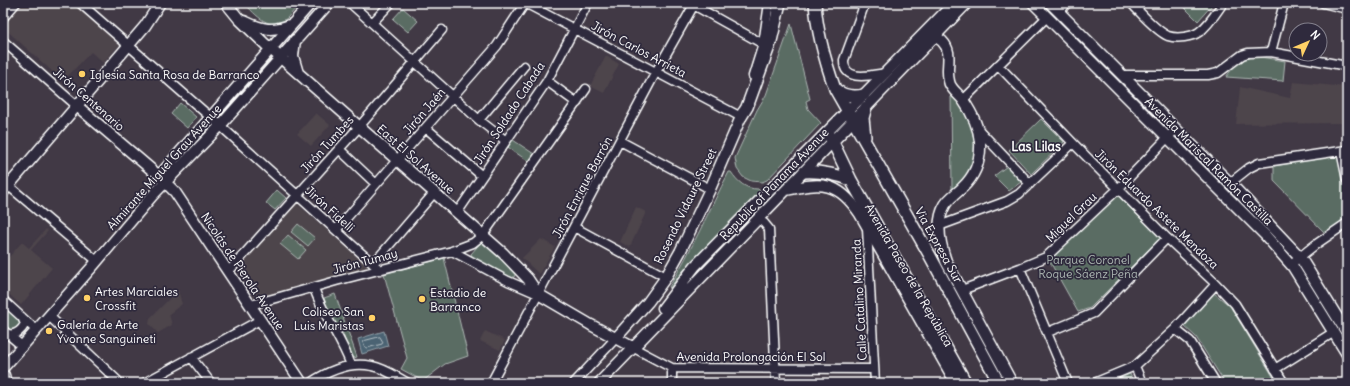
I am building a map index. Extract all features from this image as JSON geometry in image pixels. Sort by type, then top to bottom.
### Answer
[{"type":"highway","points":[[815,3],[819,36],[826,63]]},
{"type":"highway","points":[[821,3],[826,63]]},
{"type":"highway","points":[[741,117],[747,107],[771,41],[779,6]]},
{"type":"highway","name":"Via Expresa Sur","points":[[826,63],[835,89],[929,254],[999,383]]},
{"type":"highway","points":[[835,89],[838,92],[848,96],[864,95]]},
{"type":"highway","points":[[866,108],[863,118],[866,144]]},
{"type":"highway","points":[[830,137],[871,217],[966,383]]},
{"type":"highway","points":[[804,172],[824,172],[851,180]]},
{"type":"main road","points":[[5,186],[77,106],[145,26],[160,3]]},
{"type":"main road","name":"East El Sol Avenue","points":[[226,3],[239,19],[271,49],[483,235],[519,269],[538,294],[631,346]]},
{"type":"main road","name":"Almirante Miguel Grau Avenue","points":[[162,179],[220,126],[329,3]]},
{"type":"main road","name":"Republic of Panama Avenue","points":[[599,383],[658,314],[695,266],[830,137],[850,116],[864,95],[954,3]]},
{"type":"main road","name":"Republic of Panama Avenue","points":[[850,116],[866,108],[967,3]]},
{"type":"main road","name":"Avenida Mariscal Ramón Castilla","points":[[1033,3],[1265,235],[1291,264],[1347,354]]},
{"type":"main road","name":"Avenida Mariscal Ramón Castilla","points":[[1050,3],[1230,183],[1300,257],[1347,333]]},
{"type":"main road","points":[[308,6],[304,16],[308,20],[311,20],[318,15]]},
{"type":"main road","name":"Almirante Miguel Grau Avenue","points":[[3,368],[97,261],[210,117],[308,6]]},
{"type":"main road","points":[[239,19],[254,26],[269,29],[280,29],[294,23]]},
{"type":"main road","points":[[922,36],[935,36],[948,49],[949,82],[972,114],[978,129],[980,143],[977,168],[970,180],[948,200],[944,207],[939,226],[942,249],[946,261],[1012,383]]},
{"type":"main road","points":[[295,40],[293,56],[298,73]]},
{"type":"main road","points":[[1088,59],[1097,50]]},
{"type":"main road","name":"Jirón Centenario","points":[[77,106],[162,179]]},
{"type":"main road","name":"Rosendo Vidaure Street","points":[[616,338],[648,302],[666,277],[680,252],[710,189],[741,117]]},
{"type":"main road","name":"Republic of Panama Avenue","points":[[631,346],[786,191],[804,172],[830,137]]},
{"type":"main road","name":"Nicolás de Pierola Avenue","points":[[162,179],[178,196],[302,383]]},
{"type":"main road","name":"Avenida Paseo de la República","points":[[786,191],[811,185],[823,185],[833,187],[851,201],[956,383]]},
{"type":"street","points":[[3,18],[16,3]]},
{"type":"street","name":"Jirón Fidelli","points":[[80,3],[210,117],[380,270]]},
{"type":"street","points":[[350,3],[479,120],[506,141]]},
{"type":"street","points":[[372,23],[391,3]]},
{"type":"street","name":"Jirón Carlos Arrieta","points":[[525,3],[741,117]]},
{"type":"street","name":"Jirón Jaén","points":[[336,230],[398,161],[497,46],[525,3]]},
{"type":"street","name":"Jirón Soldado Cabada","points":[[457,213],[547,82],[588,3]]},
{"type":"street","points":[[741,117],[762,44],[769,3]]},
{"type":"street","points":[[865,3],[844,60],[844,66],[846,72],[852,75],[865,76],[886,73]]},
{"type":"street","points":[[1059,12],[1068,3]]},
{"type":"street","points":[[1131,3],[1153,25],[1169,36],[1186,37],[1199,32],[1210,22],[1223,3]]},
{"type":"street","points":[[1271,52],[1284,3]]},
{"type":"street","points":[[1323,3],[1347,9]]},
{"type":"street","points":[[693,4],[762,44]]},
{"type":"street","name":"Jirón Enrique Barrón","points":[[491,383],[693,4]]},
{"type":"street","points":[[963,100],[1047,17]]},
{"type":"street","name":"Jirón Tumbes","points":[[228,272],[339,150],[442,30]]},
{"type":"street","name":"Jirón Centenario","points":[[3,41],[77,106]]},
{"type":"street","points":[[1122,75],[1208,75],[1218,73],[1248,52],[1271,52],[1347,66]]},
{"type":"street","name":"Jirón Eduardo Astete Mendoza","points":[[998,65],[1072,143],[1235,304],[1284,383]]},
{"type":"street","points":[[479,120],[524,66]]},
{"type":"street","points":[[547,82],[577,103]]},
{"type":"street","name":"Jirón Tumay","points":[[250,306],[452,251],[473,243],[483,235],[586,89]]},
{"type":"street","points":[[426,128],[482,176]]},
{"type":"street","points":[[978,129],[1030,184]]},
{"type":"street","name":"Miguel Grau","points":[[962,290],[1046,257],[1118,189],[1176,129]]},
{"type":"street","points":[[620,141],[710,189]]},
{"type":"street","points":[[939,226],[1007,201],[1019,194],[1072,143]]},
{"type":"street","points":[[339,150],[376,184]]},
{"type":"street","points":[[1230,183],[1248,168],[1259,163],[1344,151],[1347,180]]},
{"type":"street","points":[[5,186],[97,261]]},
{"type":"street","points":[[373,264],[434,193]]},
{"type":"street","name":"Calle Catalino Miranda","points":[[871,217],[868,221],[867,227],[875,383]]},
{"type":"street","points":[[758,219],[769,229],[776,383]]},
{"type":"street","points":[[1291,264],[1347,222]]},
{"type":"street","points":[[574,227],[666,277]]},
{"type":"street","points":[[1048,332],[1094,313],[1167,238]]},
{"type":"street","points":[[469,260],[468,251],[473,243]]},
{"type":"street","name":"East El Sol Avenue","points":[[452,251],[538,294]]},
{"type":"street","points":[[1020,268],[1068,383]]},
{"type":"street","points":[[512,282],[516,281],[518,278],[520,274],[519,269]]},
{"type":"street","points":[[1094,383],[1135,366],[1175,329],[1216,284]]},
{"type":"street","points":[[314,288],[319,303],[342,343],[351,365]]},
{"type":"street","points":[[3,300],[36,330]]},
{"type":"street","points":[[49,316],[111,379],[120,383]]},
{"type":"street","points":[[5,332],[15,334],[21,330],[25,324],[22,317]]},
{"type":"street","points":[[144,383],[260,320]]},
{"type":"street","points":[[1175,329],[1190,341],[1216,383]]},
{"type":"street","points":[[5,332],[22,346]]},
{"type":"street","points":[[1275,369],[1334,332]]},
{"type":"street","points":[[574,383],[616,338]]},
{"type":"street","name":"Avenida Prolongación El Sol","points":[[631,346],[672,368],[874,369]]},
{"type":"street","points":[[190,357],[211,383]]},
{"type":"street","points":[[310,383],[333,370],[351,365],[372,366],[408,383]]},
{"type":"street","points":[[1135,366],[1142,383]]},
{"type":"street","points":[[672,368],[672,383]]},
{"type":"street","points":[[3,373],[7,383]]},
{"type":"shaded area","points":[[21,3],[73,3],[119,45],[103,63],[91,52],[63,81],[4,28],[3,24]]},
{"type":"shaded area","points":[[606,56],[619,64],[604,93],[590,86]]},
{"type":"shaded area","points":[[1293,82],[1347,87],[1347,118],[1344,118],[1344,123],[1236,124],[1240,87],[1290,98]]},
{"type":"shaded area","points":[[316,113],[330,125],[311,146],[297,134]]},
{"type":"shaded area","points":[[296,203],[370,268],[257,300],[237,270]]},
{"type":"shaded area","points":[[636,207],[646,212],[630,247],[620,242]]},
{"type":"shaded area","points":[[46,229],[48,231],[31,250],[52,268],[21,305],[3,289],[3,264],[22,242],[29,248]]},
{"type":"shaded area","points":[[541,239],[555,247],[539,274],[522,258]]},
{"type":"shaded area","points":[[178,290],[182,304],[169,314],[172,325],[158,333],[149,324],[150,318]]},
{"type":"shaded area","points":[[485,331],[505,340],[500,350],[480,341]]},
{"type":"green space","points":[[244,3],[300,3],[287,18],[275,24],[264,21],[258,17]]},
{"type":"green space","points":[[1037,3],[1046,3],[1092,49],[1088,53]]},
{"type":"green space","points":[[1180,3],[1210,3],[1212,5],[1198,21]]},
{"type":"green space","points":[[403,8],[418,21],[408,32],[393,19]]},
{"type":"green space","points":[[791,24],[810,99],[806,101],[808,109],[821,123],[767,180],[762,182],[751,181],[743,177],[737,169],[735,158],[757,110],[766,95]]},
{"type":"green space","points":[[1254,56],[1285,61],[1283,81],[1226,77],[1238,64],[1249,57]]},
{"type":"green space","points":[[1097,57],[1172,127],[1168,134],[1094,60]]},
{"type":"green space","points":[[270,60],[226,114],[221,113]]},
{"type":"green space","points":[[951,93],[964,112],[974,134],[976,145],[972,168],[966,178],[952,190]]},
{"type":"green space","points":[[180,103],[196,117],[187,128],[171,114]]},
{"type":"green space","points":[[1041,119],[1064,142],[1031,174],[1009,150]]},
{"type":"green space","points":[[1177,133],[1294,255],[1292,257],[1288,257],[1174,139],[1174,135]]},
{"type":"green space","points":[[510,138],[537,156],[532,164],[505,145]]},
{"type":"green space","points":[[1340,155],[1347,188],[1347,219],[1326,234],[1274,181],[1274,166]]},
{"type":"green space","points":[[1007,166],[1021,182],[1009,191],[994,176]]},
{"type":"green space","points":[[729,172],[731,172],[742,184],[760,191],[682,272],[670,288],[669,287],[693,244]]},
{"type":"green space","points":[[277,190],[286,198],[275,210],[266,203]]},
{"type":"green space","name":"Parque Coronel Roque Sáenz Peña","points":[[1117,195],[1160,238],[1090,308],[1078,312],[1049,260]]},
{"type":"green space","points":[[298,224],[315,238],[308,246],[291,232]]},
{"type":"green space","points":[[288,235],[306,250],[298,259],[280,244]]},
{"type":"green space","points":[[482,241],[485,242],[516,273],[514,277],[509,279],[473,258],[471,254]]},
{"type":"green space","name":"Estadio de Barranco","points":[[444,258],[468,356],[445,364],[423,381],[401,369],[407,358],[384,274]]},
{"type":"green space","points":[[1301,263],[1347,340],[1347,352],[1297,267]]},
{"type":"green space","points":[[1214,293],[1230,306],[1277,383],[1225,383],[1196,337],[1184,326]]},
{"type":"green space","points":[[335,294],[357,357],[351,359],[342,331],[330,317],[324,298]]},
{"type":"green space","points":[[3,304],[22,321],[21,326],[16,331],[11,331],[3,324]]},
{"type":"green space","points":[[1130,374],[1134,383],[1109,383]]},
{"type":"water","points":[[384,331],[388,346],[362,354],[358,339]]},
{"type":"place","name":"Iglesia Santa Rosa de Barranco","points":[[82,74]]},
{"type":"place","name":"Artes Marciales Crossfit","points":[[87,298]]},
{"type":"place","name":"Estadio de Barranco","points":[[422,299]]},
{"type":"place","name":"Coliseo San Luis Maristas","points":[[372,318]]},
{"type":"place","name":"Galería de Arte Yvonne Sanguineti","points":[[49,331]]},
{"type":"district","name":"Las Lilas","points":[[1036,146]]}]
